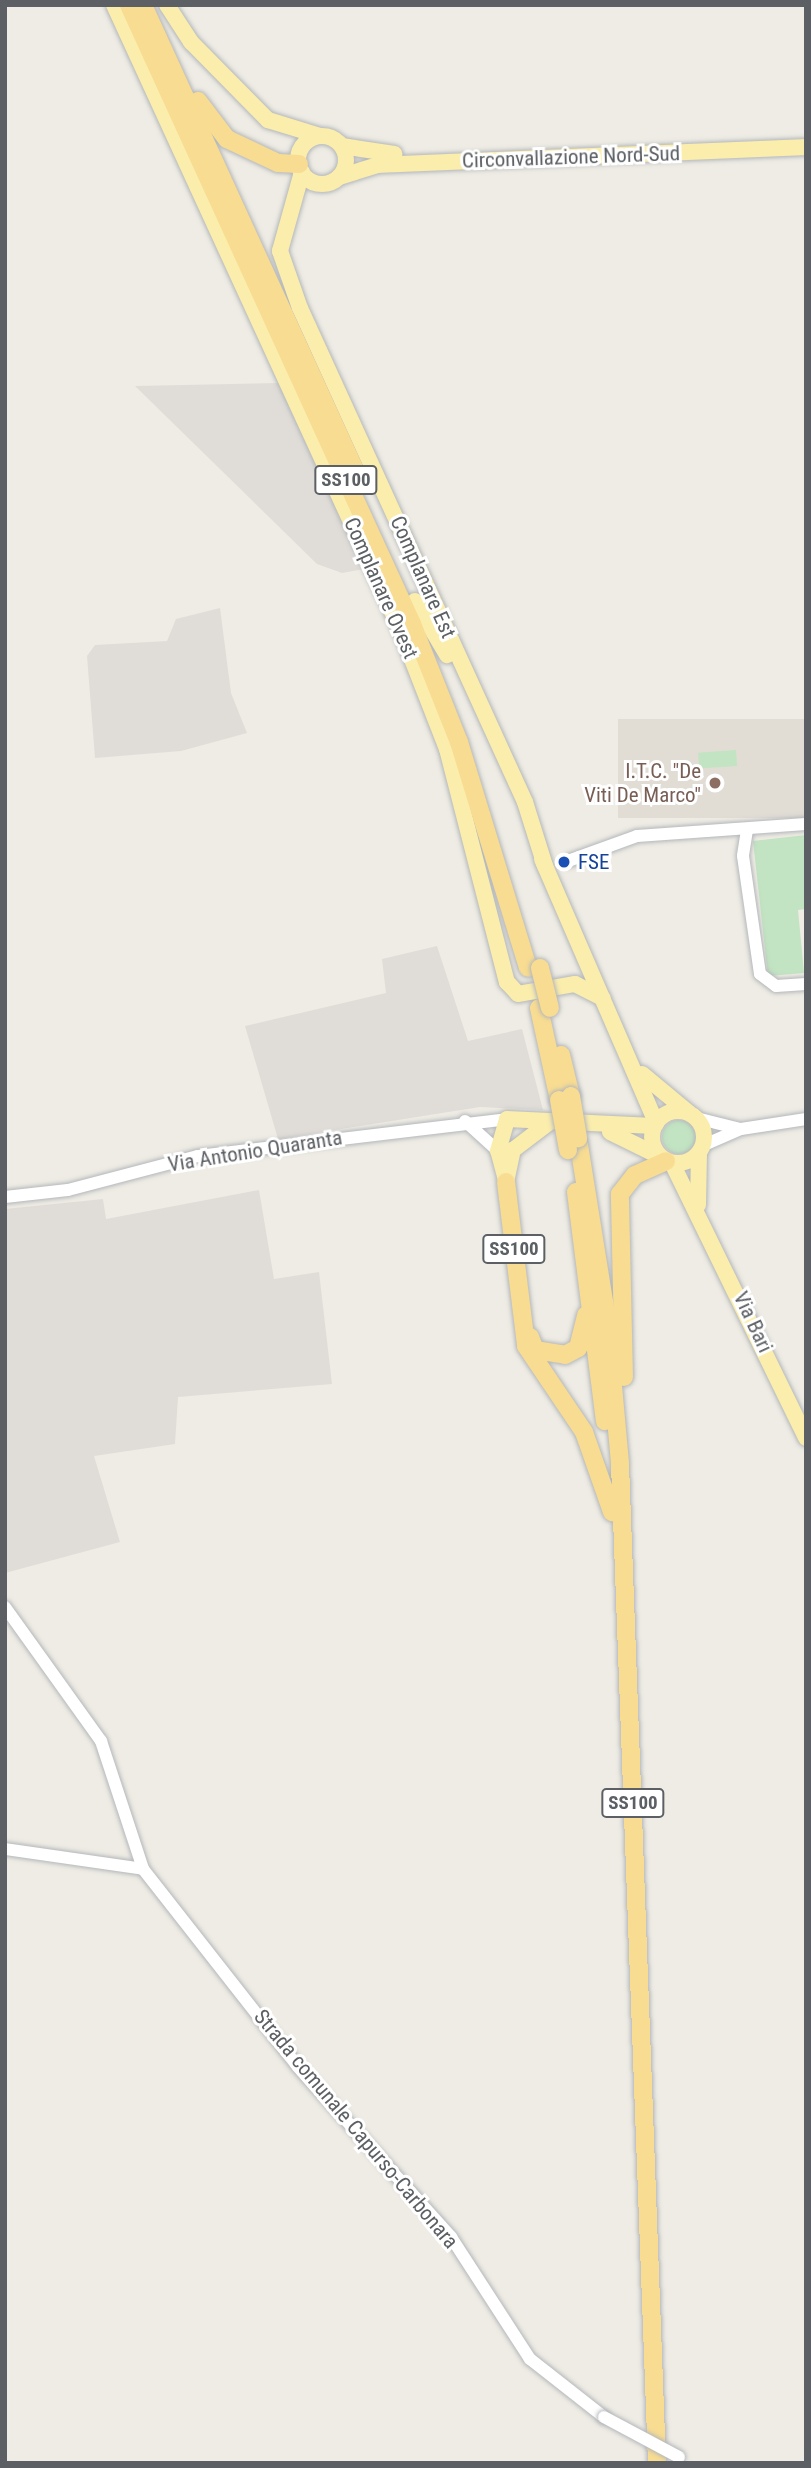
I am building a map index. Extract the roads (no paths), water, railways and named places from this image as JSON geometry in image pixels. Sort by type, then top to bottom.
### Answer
[{"type":"highway","points":[[140,7],[217,131],[255,154],[300,164]]},
{"type":"highway","name":"SS100","points":[[140,7],[415,601],[469,735],[545,1008],[574,1147],[613,1379],[626,1594]]},
{"type":"highway","name":"SS100","points":[[140,7],[412,624],[459,742],[534,968]]},
{"type":"highway","name":"SS100","points":[[574,1147],[612,1513],[645,2463]]},
{"type":"highway","name":"SS100","points":[[657,2463],[626,1594],[619,1204],[625,1184],[666,1160]]},
{"type":"highway","name":"SS100","points":[[506,1182],[526,1346],[584,1432],[612,1513]]},
{"type":"highway","name":"SS100","points":[[522,1315],[535,1350],[565,1355],[578,1348],[587,1329],[582,1238]]},
{"type":"main road","name":"Complanare Ovest","points":[[114,5],[401,631],[447,749],[508,982],[518,994],[561,984]]},
{"type":"main road","points":[[167,5],[191,42],[268,120],[300,164],[323,184]]},
{"type":"main road","points":[[268,120],[320,136],[342,146],[345,166],[339,177],[323,184],[290,211]]},
{"type":"main road","points":[[300,164],[320,136]]},
{"type":"main road","name":"Circonvallazione Nord-Sud","points":[[342,146],[377,155],[806,137]]},
{"type":"main road","name":"Circonvallazione Nord-Sud","points":[[339,177],[378,165],[806,147]]},
{"type":"main road","name":"Complanare Est","points":[[300,164],[280,251],[300,307],[525,802],[545,866]]},
{"type":"main road","points":[[415,601],[443,646],[634,1063],[666,1160]]},
{"type":"main road","points":[[581,952],[561,984],[603,998]]},
{"type":"main road","points":[[634,1063],[694,1116],[702,1149],[698,1207]]},
{"type":"main road","points":[[506,1182],[508,1119],[552,1121],[601,1128],[655,1125],[670,1112],[694,1116]]},
{"type":"main road","points":[[506,1151],[552,1121]]},
{"type":"main road","points":[[601,1128],[666,1160],[702,1149]]},
{"type":"main road","name":"Via Bari","points":[[666,1160],[698,1207],[806,1438]]},
{"type":"street","points":[[568,860],[637,836],[806,824]]},
{"type":"street","points":[[747,830],[743,856],[760,974],[776,985],[806,984]]},
{"type":"street","points":[[694,1116],[741,1129]]},
{"type":"street","name":"Via Antonio Quaranta","points":[[5,1198],[68,1190],[198,1156],[465,1121],[508,1119]]},
{"type":"street","points":[[702,1149],[741,1129],[806,1119]]},
{"type":"street","points":[[465,1121],[506,1151]]},
{"type":"street","name":"Strada comunale Capurso-Carbonara","points":[[5,1607],[101,1741],[143,1869],[298,2067],[451,2237],[530,2359],[604,2417],[684,2460]]},
{"type":"street","points":[[5,1849],[143,1869]]},
{"type":"place","name":"I.T.C. \"De Viti De Marco\"","points":[[715,783]]},
{"type":"place","name":"FSE","points":[[564,862]]}]
